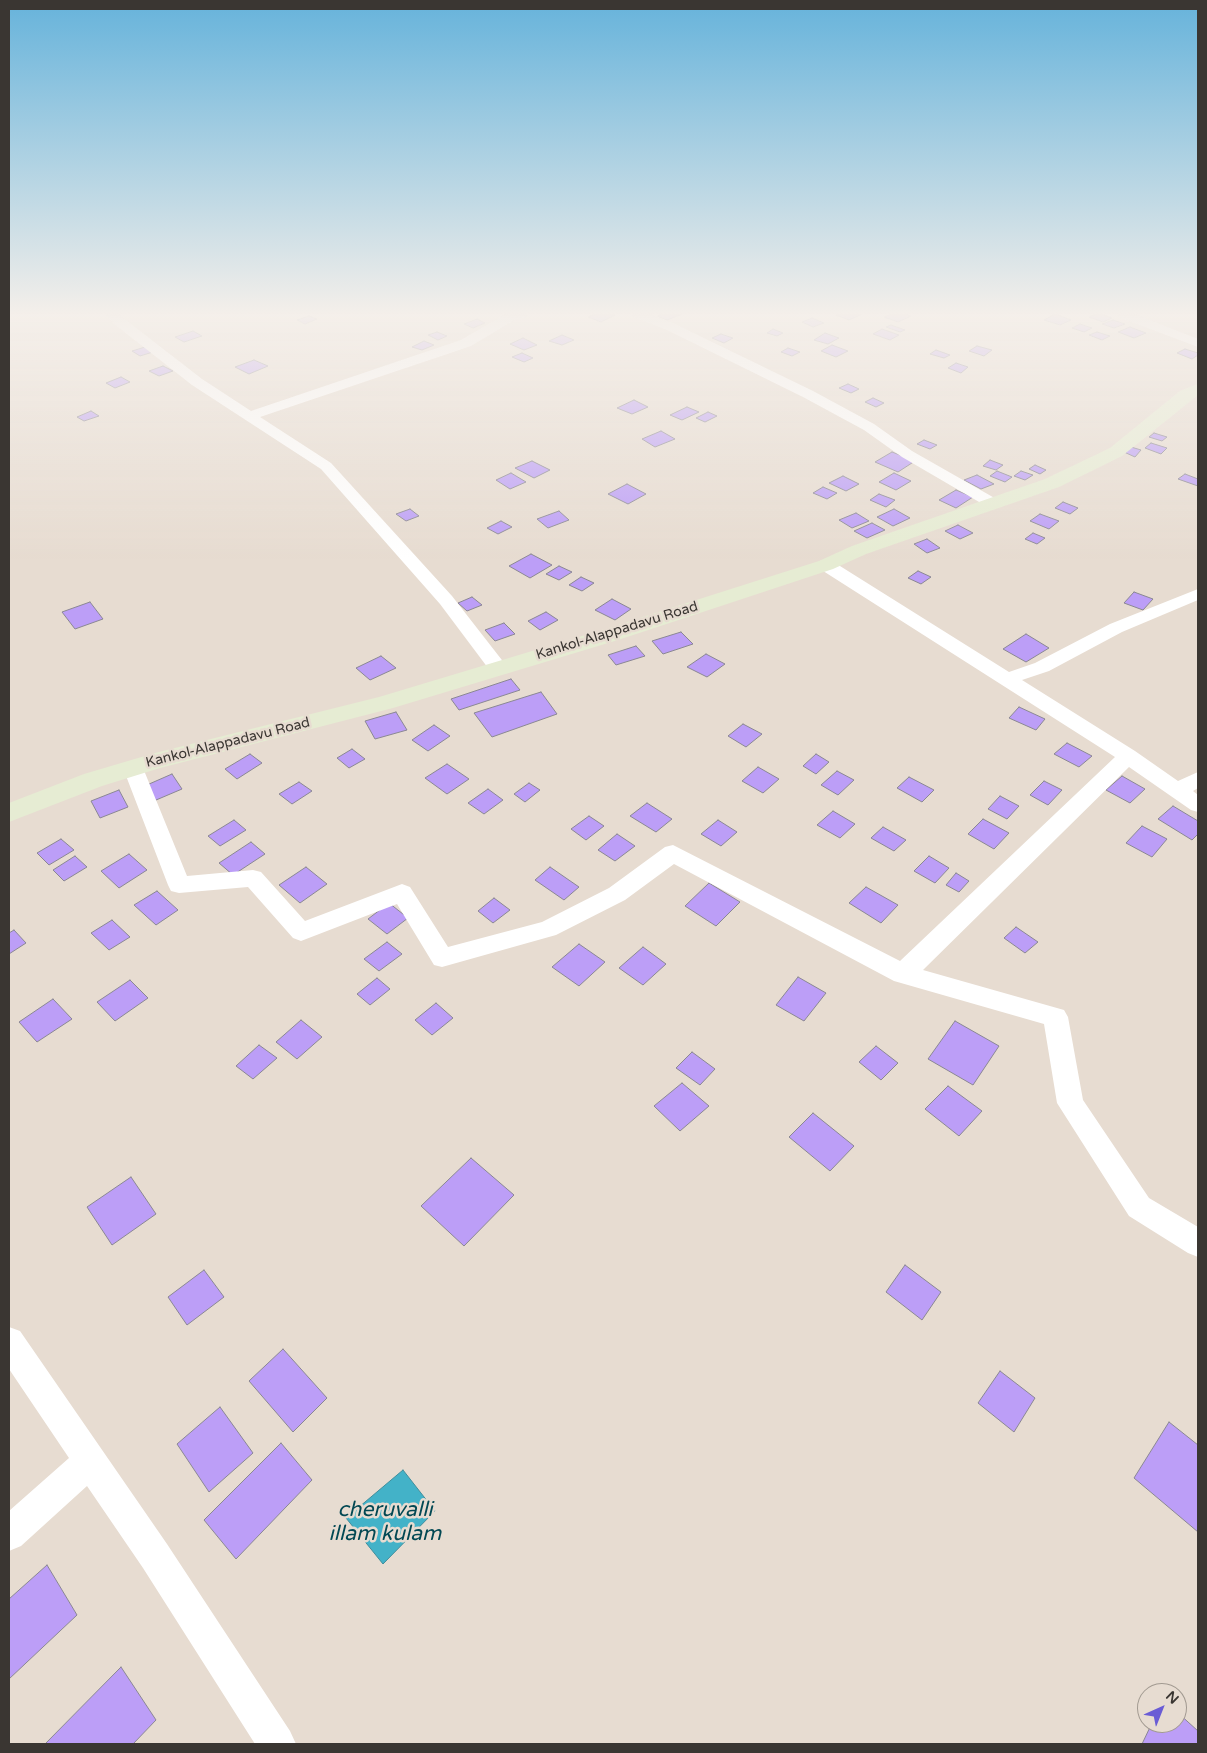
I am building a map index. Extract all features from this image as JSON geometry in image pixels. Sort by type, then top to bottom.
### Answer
[{"type":"main road","name":"Kankol-Alappadavu Road","points":[[9,813],[93,780],[384,703],[610,635],[826,565],[859,550],[992,502],[1052,483],[1116,452],[1185,396]]},
{"type":"street","points":[[218,396],[326,466],[446,600],[498,668]]},
{"type":"street","points":[[249,416],[310,396]]},
{"type":"street","points":[[811,396],[869,427],[907,454],[992,502]]},
{"type":"street","points":[[826,565],[1128,756],[1198,805]]},
{"type":"street","points":[[1007,680],[1042,667],[1116,628],[1198,594]]},
{"type":"street","points":[[904,974],[1128,756]]},
{"type":"street","points":[[133,768],[179,885],[253,878],[301,932],[402,893],[442,958],[548,929],[617,894],[673,853],[904,974],[1055,1016],[1070,1103],[1139,1207],[1198,1243]]},
{"type":"street","points":[[1177,790],[1198,778]]},
{"type":"street","points":[[9,1342],[208,1637],[277,1744]]},
{"type":"street","points":[[9,1534],[90,1461]]},
{"type":"water","name":"cheruvalli illam kulam","points":[[403,1470],[435,1511],[383,1564],[346,1518]]},
{"type":"building","points":[[873,398],[884,403],[876,407],[865,402]]},
{"type":"building","points":[[634,400],[648,407],[632,414],[617,408]]},
{"type":"building","points":[[687,407],[699,412],[682,420],[670,415]]},
{"type":"building","points":[[91,411],[99,416],[84,421],[77,417]]},
{"type":"building","points":[[708,412],[717,416],[705,422],[696,418]]},
{"type":"building","points":[[661,431],[675,439],[655,447],[642,439]]},
{"type":"building","points":[[1154,433],[1167,437],[1162,441],[1149,437]]},
{"type":"building","points":[[924,440],[937,445],[930,449],[917,444]]},
{"type":"building","points":[[1151,443],[1167,448],[1161,454],[1145,448]]},
{"type":"building","points":[[1131,447],[1141,450],[1135,457],[1124,452]]},
{"type":"building","points":[[892,452],[915,461],[898,472],[875,462]]},
{"type":"building","points":[[990,460],[1003,465],[996,470],[983,466]]},
{"type":"building","points":[[532,461],[550,470],[534,478],[515,468]]},
{"type":"building","points":[[1035,465],[1046,470],[1040,474],[1029,469]]},
{"type":"building","points":[[997,471],[1012,477],[1005,482],[990,476]]},
{"type":"building","points":[[1021,471],[1033,475],[1025,480],[1014,476]]},
{"type":"building","points":[[511,473],[526,482],[510,489],[496,480]]},
{"type":"building","points":[[894,473],[911,481],[896,490],[879,482]]},
{"type":"building","points":[[1185,474],[1198,479],[1198,486],[1178,479]]},
{"type":"building","points":[[977,475],[994,484],[981,489],[964,480]]},
{"type":"building","points":[[843,476],[859,484],[846,491],[829,483]]},
{"type":"building","points":[[627,484],[646,494],[628,504],[608,494]]},
{"type":"building","points":[[823,487],[837,493],[827,499],[813,493]]},
{"type":"building","points":[[956,490],[973,497],[956,508],[939,500]]},
{"type":"building","points":[[879,494],[895,500],[886,507],[870,500]]},
{"type":"building","points":[[1063,502],[1078,508],[1070,514],[1055,508]]},
{"type":"building","points":[[410,509],[419,516],[406,521],[396,514]]},
{"type":"building","points":[[894,509],[910,518],[893,526],[877,517]]},
{"type":"building","points":[[559,511],[569,520],[548,528],[537,519]]},
{"type":"building","points":[[856,513],[869,521],[852,528],[839,520]]},
{"type":"building","points":[[1040,514],[1059,521],[1049,529],[1030,521]]},
{"type":"building","points":[[501,521],[512,527],[498,534],[487,528]]},
{"type":"building","points":[[872,523],[885,530],[867,538],[854,531]]},
{"type":"building","points":[[958,525],[973,533],[960,539],[945,531]]},
{"type":"building","points":[[1033,533],[1045,538],[1037,544],[1025,539]]},
{"type":"building","points":[[927,539],[940,548],[927,553],[914,544]]},
{"type":"building","points":[[531,554],[552,565],[530,578],[509,566]]},
{"type":"building","points":[[559,566],[572,572],[559,580],[546,574]]},
{"type":"building","points":[[918,571],[931,577],[921,584],[908,578]]},
{"type":"building","points":[[581,577],[594,583],[582,591],[569,585]]},
{"type":"building","points":[[1134,592],[1153,599],[1143,610],[1124,603]]},
{"type":"building","points":[[472,597],[482,605],[467,611],[458,603]]},
{"type":"building","points":[[612,599],[631,609],[615,620],[595,610]]},
{"type":"building","points":[[90,602],[103,619],[75,629],[62,612]]},
{"type":"building","points":[[546,612],[558,620],[540,630],[528,621]]},
{"type":"building","points":[[504,623],[515,634],[495,641],[485,630]]},
{"type":"building","points":[[681,632],[693,644],[663,654],[652,641]]},
{"type":"building","points":[[1026,634],[1049,648],[1026,662],[1003,649]]},
{"type":"building","points":[[636,646],[645,656],[616,665],[608,655]]},
{"type":"building","points":[[706,654],[725,664],[707,677],[687,667]]},
{"type":"building","points":[[381,656],[396,668],[370,680],[356,668]]},
{"type":"building","points":[[511,679],[520,690],[459,710],[451,699]]},
{"type":"building","points":[[541,692],[557,714],[492,737],[474,713]]},
{"type":"building","points":[[1019,707],[1045,719],[1036,730],[1009,718]]},
{"type":"building","points":[[396,712],[407,730],[375,739],[365,721]]},
{"type":"building","points":[[743,724],[762,734],[746,747],[728,736]]},
{"type":"building","points":[[434,725],[450,736],[428,751],[412,740]]},
{"type":"building","points":[[1067,743],[1092,756],[1079,767],[1054,754]]},
{"type":"building","points":[[352,749],[365,759],[349,768],[337,758]]},
{"type":"building","points":[[250,754],[262,763],[237,779],[225,769]]},
{"type":"building","points":[[816,754],[829,762],[816,774],[803,766]]},
{"type":"building","points":[[447,764],[469,779],[447,794],[425,778]]},
{"type":"building","points":[[758,767],[779,779],[763,793],[742,781]]},
{"type":"building","points":[[837,771],[854,780],[838,795],[821,785]]},
{"type":"building","points":[[172,774],[182,789],[149,803],[140,788]]},
{"type":"building","points":[[1122,776],[1145,789],[1130,803],[1106,790]]},
{"type":"building","points":[[909,777],[934,790],[922,802],[897,788]]},
{"type":"building","points":[[1044,781],[1062,790],[1048,805],[1030,795]]},
{"type":"building","points":[[299,782],[312,791],[292,804],[279,794]]},
{"type":"building","points":[[529,783],[540,790],[525,802],[514,794]]},
{"type":"building","points":[[488,789],[503,800],[484,814],[468,803]]},
{"type":"building","points":[[119,790],[128,807],[100,818],[91,801]]},
{"type":"building","points":[[1000,796],[1019,806],[1007,819],[988,809]]},
{"type":"building","points":[[647,803],[672,819],[656,832],[630,816]]},
{"type":"building","points":[[1173,806],[1198,821],[1198,834],[1192,840],[1158,819]]},
{"type":"building","points":[[833,811],[855,824],[840,838],[817,825]]},
{"type":"building","points":[[589,816],[604,826],[586,840],[571,829]]},
{"type":"building","points":[[983,819],[1009,833],[994,849],[968,834]]},
{"type":"building","points":[[234,820],[246,830],[220,846],[208,836]]},
{"type":"building","points":[[718,820],[737,832],[721,846],[701,834]]},
{"type":"building","points":[[1142,826],[1167,839],[1152,857],[1126,843]]},
{"type":"building","points":[[883,827],[906,840],[894,851],[871,838]]},
{"type":"building","points":[[617,834],[635,846],[615,861],[598,850]]},
{"type":"building","points":[[61,839],[74,850],[49,865],[37,853]]},
{"type":"building","points":[[251,842],[265,854],[233,875],[219,863]]},
{"type":"building","points":[[129,854],[147,870],[119,888],[101,871]]},
{"type":"building","points":[[75,856],[87,867],[64,881],[53,870]]},
{"type":"building","points":[[929,856],[949,868],[935,883],[914,871]]},
{"type":"building","points":[[306,867],[327,884],[300,903],[279,885]]},
{"type":"building","points":[[550,867],[579,887],[564,900],[535,880]]},
{"type":"building","points":[[956,873],[969,881],[959,892],[946,885]]},
{"type":"building","points":[[709,883],[740,902],[716,926],[685,906]]},
{"type":"building","points":[[866,887],[898,905],[881,923],[849,903]]},
{"type":"building","points":[[157,891],[178,910],[156,925],[134,905]]},
{"type":"building","points":[[494,898],[510,910],[493,923],[478,911]]},
{"type":"building","points":[[389,903],[408,918],[387,934],[368,919]]},
{"type":"building","points":[[112,920],[130,937],[109,950],[91,933]]},
{"type":"building","points":[[1016,927],[1038,942],[1025,953],[1004,938]]},
{"type":"building","points":[[14,930],[26,943],[9,954],[9,933]]},
{"type":"building","points":[[387,942],[402,954],[379,971],[364,959]]},
{"type":"building","points":[[579,944],[605,962],[579,986],[552,967]]},
{"type":"building","points":[[643,947],[666,964],[643,985],[619,968]]},
{"type":"building","points":[[798,977],[826,993],[804,1021],[776,1005]]},
{"type":"building","points":[[377,978],[390,989],[370,1005],[357,994]]},
{"type":"building","points":[[130,980],[148,998],[115,1021],[97,1002]]},
{"type":"building","points":[[53,999],[72,1019],[37,1042],[19,1022]]},
{"type":"building","points":[[436,1003],[453,1018],[432,1035],[415,1020]]},
{"type":"building","points":[[301,1020],[322,1037],[297,1059],[276,1042]]},
{"type":"building","points":[[955,1021],[999,1046],[973,1085],[928,1059]]},
{"type":"building","points":[[259,1045],[277,1058],[253,1079],[236,1066]]},
{"type":"building","points":[[876,1046],[898,1063],[881,1080],[859,1062]]},
{"type":"building","points":[[692,1052],[715,1069],[700,1085],[676,1068]]},
{"type":"building","points":[[682,1083],[709,1106],[680,1131],[654,1106]]},
{"type":"building","points":[[948,1086],[982,1111],[959,1136],[925,1109]]},
{"type":"building","points":[[813,1113],[854,1146],[830,1171],[789,1137]]},
{"type":"building","points":[[471,1158],[514,1195],[464,1246],[421,1206]]},
{"type":"building","points":[[131,1177],[156,1214],[112,1245],[87,1207]]},
{"type":"building","points":[[905,1265],[941,1292],[922,1320],[886,1292]]},
{"type":"building","points":[[204,1270],[224,1297],[187,1325],[168,1297]]},
{"type":"building","points":[[283,1349],[327,1398],[293,1432],[249,1381]]},
{"type":"building","points":[[1000,1371],[1035,1398],[1014,1432],[978,1403]]},
{"type":"building","points":[[220,1407],[253,1453],[209,1492],[177,1444]]},
{"type":"building","points":[[1169,1422],[1198,1445],[1198,1532],[1134,1478]]},
{"type":"building","points":[[281,1443],[312,1480],[236,1559],[204,1520]]},
{"type":"building","points":[[47,1565],[77,1615],[9,1679],[9,1599]]},
{"type":"building","points":[[121,1667],[156,1720],[133,1744],[45,1744]]},
{"type":"building","points":[[1187,1721],[1198,1731],[1198,1744],[1142,1744],[1147,1733],[1187,1733]]}]
